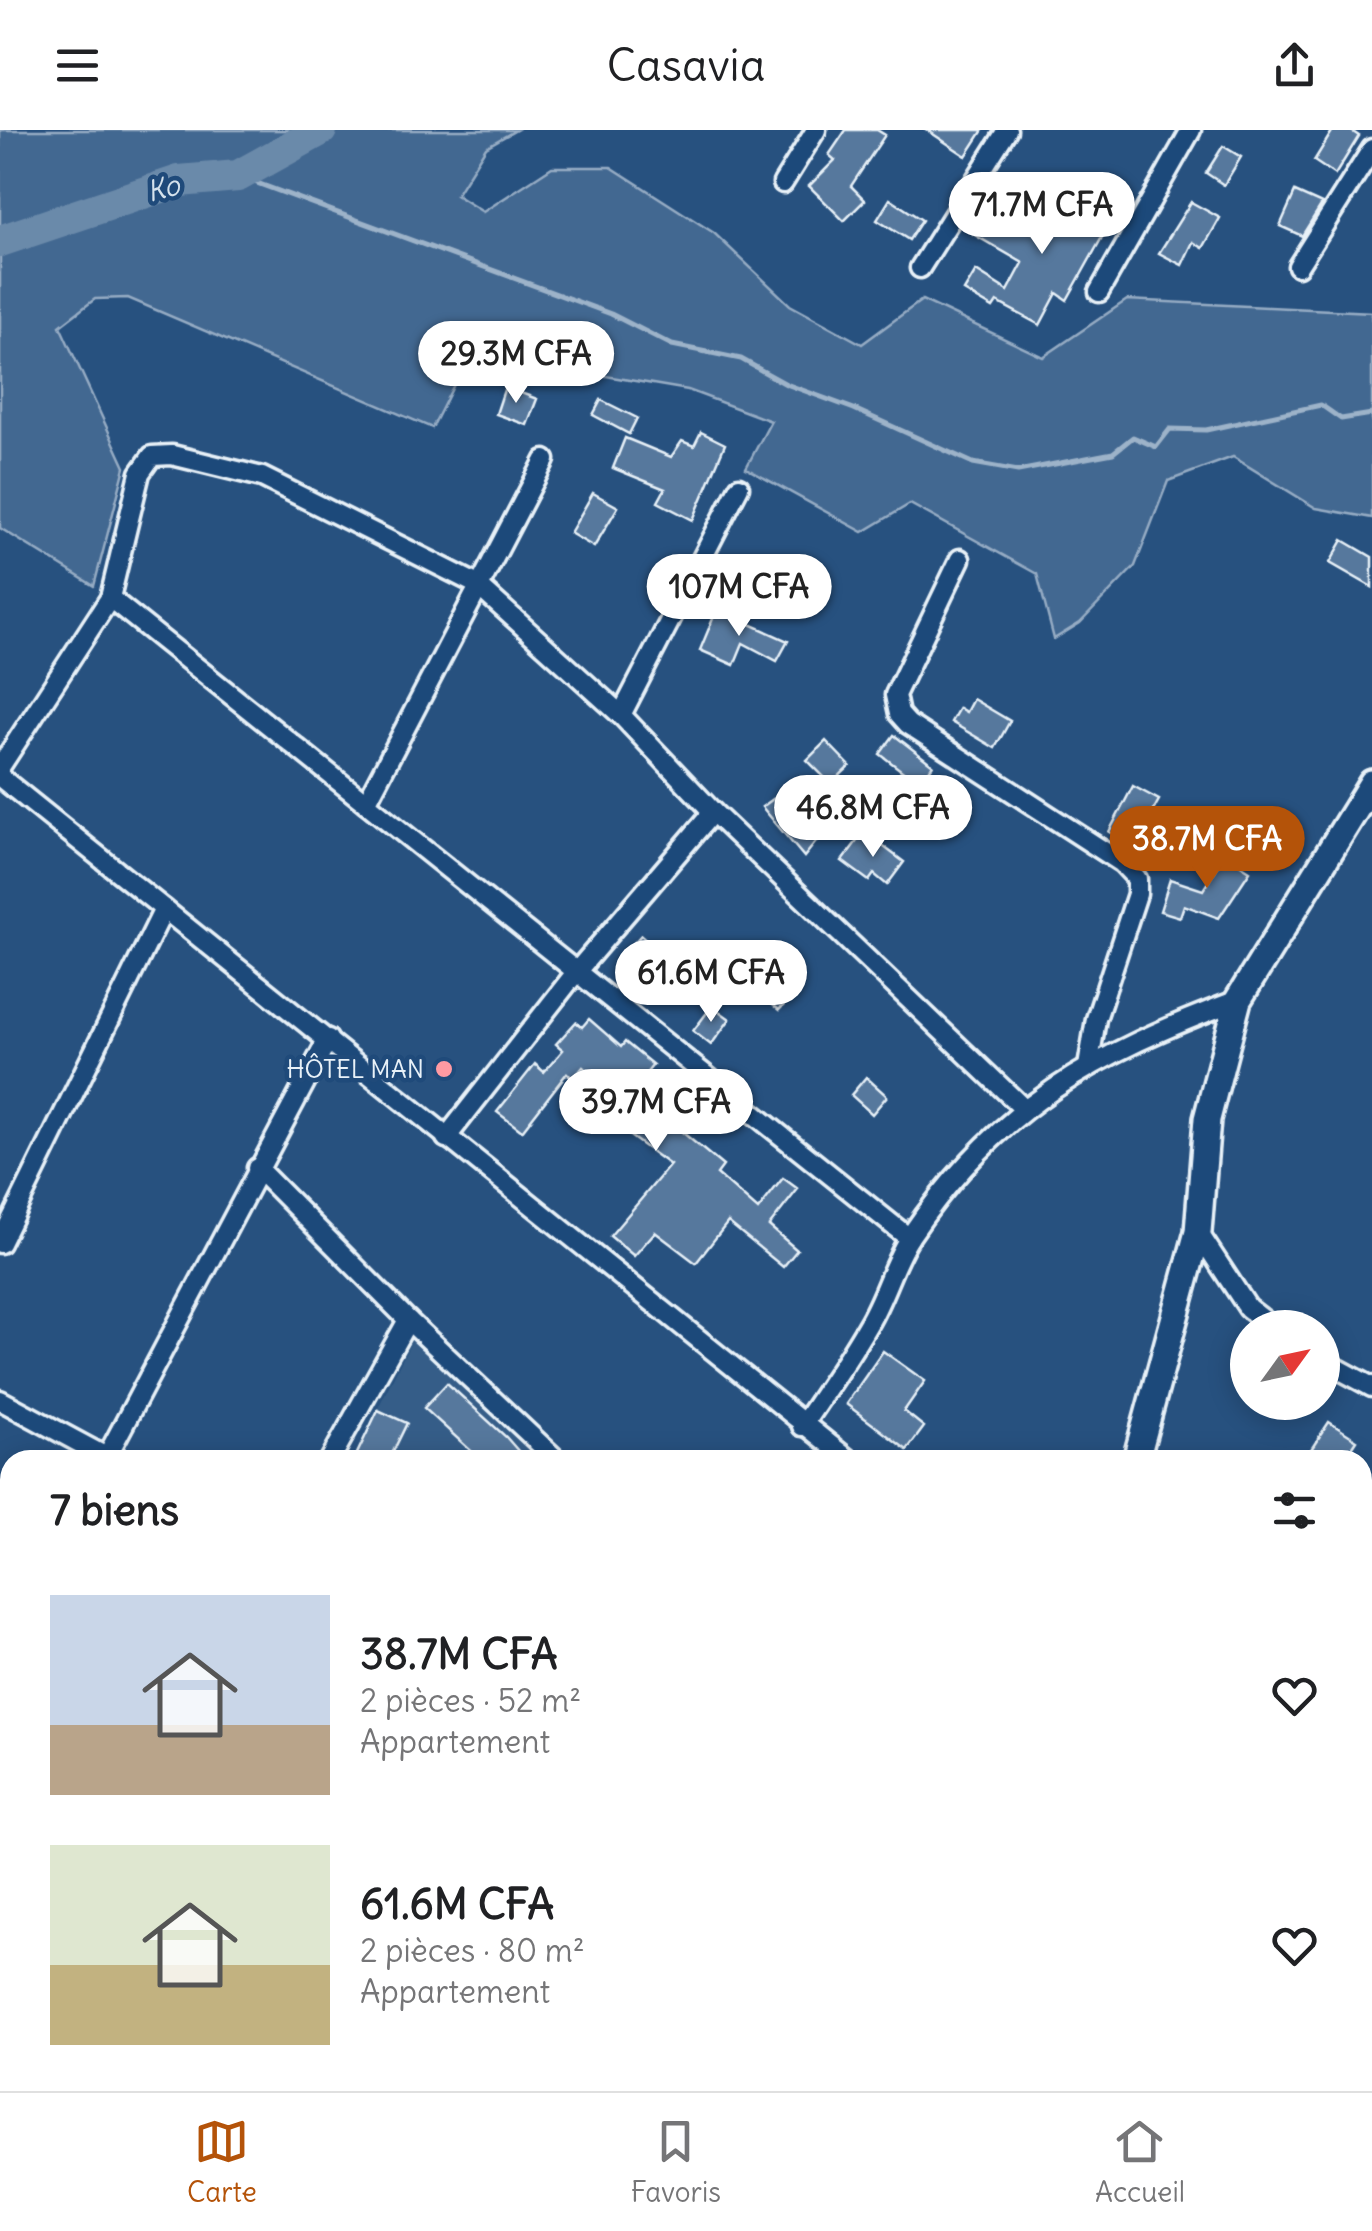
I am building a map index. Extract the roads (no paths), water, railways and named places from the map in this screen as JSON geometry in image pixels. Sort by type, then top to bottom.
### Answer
[{"type":"main road","points":[[1139,1450],[1198,1232],[1207,1119],[1238,1000],[1372,783]]},
{"type":"street","points":[[783,182],[816,130]]},
{"type":"street","points":[[920,268],[1008,130]]},
{"type":"street","points":[[1100,292],[1191,130]]},
{"type":"street","points":[[1298,266],[1372,150]]},
{"type":"street","points":[[0,767],[110,598],[140,473],[152,456],[262,477],[476,584],[621,715],[712,812],[1023,1108]]},
{"type":"street","points":[[366,803],[476,584],[544,460]]},
{"type":"street","points":[[621,715],[739,487]]},
{"type":"street","points":[[960,558],[894,695],[895,704],[908,724],[1122,863],[1137,879],[1137,894],[1096,1020],[1088,1067]]},
{"type":"street","points":[[110,598],[910,1238]]},
{"type":"street","points":[[0,777],[835,1450]]},
{"type":"street","points":[[446,1138],[577,971],[712,812]]},
{"type":"street","points":[[0,1243],[164,909]]},
{"type":"street","points":[[802,1426],[869,1323],[910,1238],[959,1172],[1023,1108],[1088,1067],[1165,1028],[1238,1000]]},
{"type":"street","points":[[110,1450],[256,1168],[328,1039]]},
{"type":"street","points":[[256,1168],[408,1320],[546,1450]]},
{"type":"street","points":[[1198,1232],[1251,1310]]},
{"type":"street","points":[[336,1450],[408,1320]]},
{"type":"street","points":[[1340,1370],[1372,1387]]},
{"type":"street","points":[[0,1400],[91,1450]]},
{"type":"waterway","name":"Ko","points":[[0,241],[179,181],[238,176],[321,130]]},
{"type":"waterway","points":[[238,176],[611,314],[672,345],[741,359],[786,384],[854,409],[973,463],[1018,471],[1113,453],[1133,437],[1156,447],[1170,429],[1206,430],[1321,405],[1341,419],[1372,414]]},
{"type":"place","name":"HÔTEL MAN","points":[[444,1069]]}]
